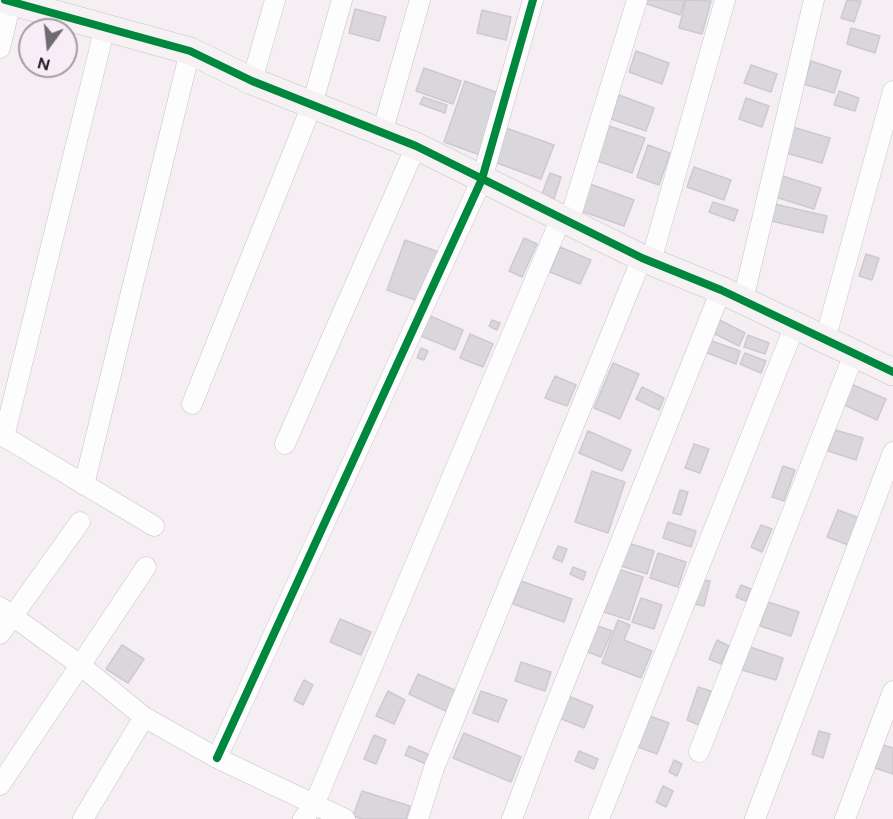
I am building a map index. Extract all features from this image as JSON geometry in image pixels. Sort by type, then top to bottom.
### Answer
[{"type":"street","points":[[252,81],[275,0]]},
{"type":"street","points":[[192,404],[312,105],[342,0]]},
{"type":"street","points":[[382,134],[420,0]]},
{"type":"street","points":[[217,758],[482,179],[533,0]]},
{"type":"street","points":[[308,812],[565,220],[637,0]]},
{"type":"street","points":[[418,819],[434,768],[646,259],[725,0]]},
{"type":"street","points":[[512,819],[548,725],[732,295],[814,0]]},
{"type":"street","points":[[0,48],[8,1],[190,51],[252,81],[416,146],[646,259],[732,295],[893,372]]},
{"type":"street","points":[[105,27],[2,435],[154,526]]},
{"type":"street","points":[[84,484],[190,51]]},
{"type":"street","points":[[825,340],[893,91]]},
{"type":"street","points":[[285,444],[416,146]]},
{"type":"street","points":[[599,819],[795,325]]},
{"type":"street","points":[[699,752],[854,354]]},
{"type":"street","points":[[755,819],[893,452]]},
{"type":"street","points":[[0,634],[6,611],[80,522]]},
{"type":"street","points":[[0,785],[146,567]]},
{"type":"street","points":[[6,611],[80,665],[144,717],[308,812],[345,819]]},
{"type":"street","points":[[845,819],[893,691]]},
{"type":"street","points":[[83,819],[144,717]]},
{"type":"building","points":[[645,0],[685,0],[680,15],[644,3]]},
{"type":"building","points":[[686,0],[711,1],[702,34],[679,28]]},
{"type":"building","points":[[847,0],[861,1],[854,22],[841,18]]},
{"type":"building","points":[[355,9],[386,17],[379,41],[349,33]]},
{"type":"building","points":[[482,10],[511,17],[506,40],[477,33]]},
{"type":"building","points":[[851,28],[880,36],[875,53],[847,44]]},
{"type":"building","points":[[636,51],[669,63],[662,84],[629,72]]},
{"type":"building","points":[[811,61],[841,71],[834,93],[804,84]]},
{"type":"building","points":[[751,65],[777,74],[771,92],[744,83]]},
{"type":"building","points":[[424,68],[461,81],[453,104],[416,91]]},
{"type":"building","points":[[465,81],[501,94],[480,155],[444,142]]},
{"type":"building","points":[[839,91],[859,98],[855,111],[834,105]]},
{"type":"building","points":[[619,95],[654,108],[646,131],[611,119]]},
{"type":"building","points":[[423,97],[447,105],[445,113],[420,104]]},
{"type":"building","points":[[746,98],[769,106],[762,127],[739,119]]},
{"type":"building","points":[[609,126],[645,138],[632,173],[597,161]]},
{"type":"building","points":[[789,126],[830,138],[822,163],[782,152]]},
{"type":"building","points":[[506,128],[554,145],[541,179],[494,162]]},
{"type":"building","points":[[648,145],[670,153],[659,185],[637,177]]},
{"type":"building","points":[[694,167],[731,180],[724,200],[687,187]]},
{"type":"building","points":[[550,173],[561,177],[554,199],[542,194]]},
{"type":"building","points":[[779,175],[821,188],[814,209],[772,196]]},
{"type":"building","points":[[590,184],[634,200],[624,226],[581,211]]},
{"type":"building","points":[[713,202],[738,210],[734,221],[709,212]]},
{"type":"building","points":[[770,203],[827,216],[823,233],[767,220]]},
{"type":"building","points":[[524,238],[537,244],[522,277],[509,271]]},
{"type":"building","points":[[405,240],[439,252],[421,302],[387,290]]},
{"type":"building","points":[[560,247],[591,260],[580,284],[550,272]]},
{"type":"building","points":[[866,254],[879,258],[872,280],[859,276]]},
{"type":"building","points":[[430,316],[463,330],[455,350],[421,336]]},
{"type":"building","points":[[716,318],[745,333],[739,346],[709,331]]},
{"type":"building","points":[[492,320],[500,323],[497,330],[489,326]]},
{"type":"building","points":[[470,334],[493,344],[483,367],[460,358]]},
{"type":"building","points":[[748,335],[769,343],[765,354],[744,347]]},
{"type":"building","points":[[709,340],[740,351],[736,364],[705,352]]},
{"type":"building","points":[[421,348],[428,351],[424,360],[417,358]]},
{"type":"building","points":[[745,353],[766,361],[761,373],[740,364]]},
{"type":"building","points":[[613,363],[639,374],[620,419],[594,408]]},
{"type":"building","points":[[555,376],[576,385],[567,406],[545,398]]},
{"type":"building","points":[[851,384],[886,399],[877,420],[842,404]]},
{"type":"building","points":[[642,387],[664,398],[659,410],[636,399]]},
{"type":"building","points":[[835,430],[863,438],[856,460],[828,451]]},
{"type":"building","points":[[588,431],[631,450],[622,471],[579,453]]},
{"type":"building","points":[[694,444],[709,449],[700,473],[685,468]]},
{"type":"building","points":[[783,466],[795,470],[784,501],[772,497]]},
{"type":"building","points":[[592,471],[625,482],[608,533],[575,522]]},
{"type":"building","points":[[680,490],[688,492],[681,515],[673,513]]},
{"type":"building","points":[[838,510],[859,518],[848,545],[827,537]]},
{"type":"building","points":[[668,522],[696,531],[691,547],[663,538]]},
{"type":"building","points":[[761,525],[772,529],[762,552],[751,547]]},
{"type":"building","points":[[625,542],[654,551],[647,574],[618,565]]},
{"type":"building","points":[[558,546],[567,549],[562,562],[553,558]]},
{"type":"building","points":[[658,553],[686,562],[678,587],[650,578]]},
{"type":"building","points":[[573,567],[586,572],[583,580],[570,574]]},
{"type":"building","points":[[615,568],[643,577],[629,620],[601,611]]},
{"type":"building","points":[[700,579],[710,581],[704,606],[694,604]]},
{"type":"building","points":[[521,581],[572,599],[564,622],[513,604]]},
{"type":"building","points":[[741,585],[751,589],[746,601],[736,597]]},
{"type":"building","points":[[641,598],[662,605],[654,629],[632,622]]},
{"type":"building","points":[[768,602],[799,612],[791,636],[760,626]]},
{"type":"building","points":[[340,619],[371,632],[361,655],[330,642]]},
{"type":"building","points":[[618,620],[630,625],[624,640],[652,651],[641,678],[602,663]]},
{"type":"building","points":[[595,625],[612,631],[601,657],[585,651]]},
{"type":"building","points":[[717,640],[729,646],[721,664],[709,659]]},
{"type":"building","points":[[122,645],[144,659],[128,683],[106,669]]},
{"type":"building","points":[[750,647],[783,658],[776,680],[742,670]]},
{"type":"building","points":[[521,662],[551,672],[545,691],[515,681]]},
{"type":"building","points":[[418,674],[459,692],[450,713],[409,694]]},
{"type":"building","points":[[304,680],[313,685],[303,705],[294,700]]},
{"type":"building","points":[[698,687],[711,691],[699,725],[687,720]]},
{"type":"building","points":[[388,691],[405,700],[394,724],[376,716]]},
{"type":"building","points":[[481,691],[507,700],[498,722],[473,713]]},
{"type":"building","points":[[568,696],[593,706],[584,728],[559,718]]},
{"type":"building","points":[[650,716],[669,723],[657,754],[638,747]]},
{"type":"building","points":[[819,731],[830,734],[823,758],[812,754]]},
{"type":"building","points":[[464,733],[521,757],[511,782],[453,758]]},
{"type":"building","points":[[374,735],[386,740],[376,764],[364,759]]},
{"type":"building","points":[[883,745],[893,748],[893,774],[875,768]]},
{"type":"building","points":[[409,746],[432,756],[428,765],[405,755]]},
{"type":"building","points":[[579,751],[598,759],[594,769],[575,761]]},
{"type":"building","points":[[674,760],[682,764],[677,776],[669,772]]},
{"type":"building","points":[[663,786],[673,791],[666,807],[656,802]]},
{"type":"building","points":[[362,791],[410,806],[406,819],[362,819],[353,816]]},
{"type":"cycle path","points":[[5,0],[190,51],[252,81],[416,146],[642,258],[721,290],[893,372]]},
{"type":"cycle path","points":[[217,758],[482,179],[533,0]]}]
